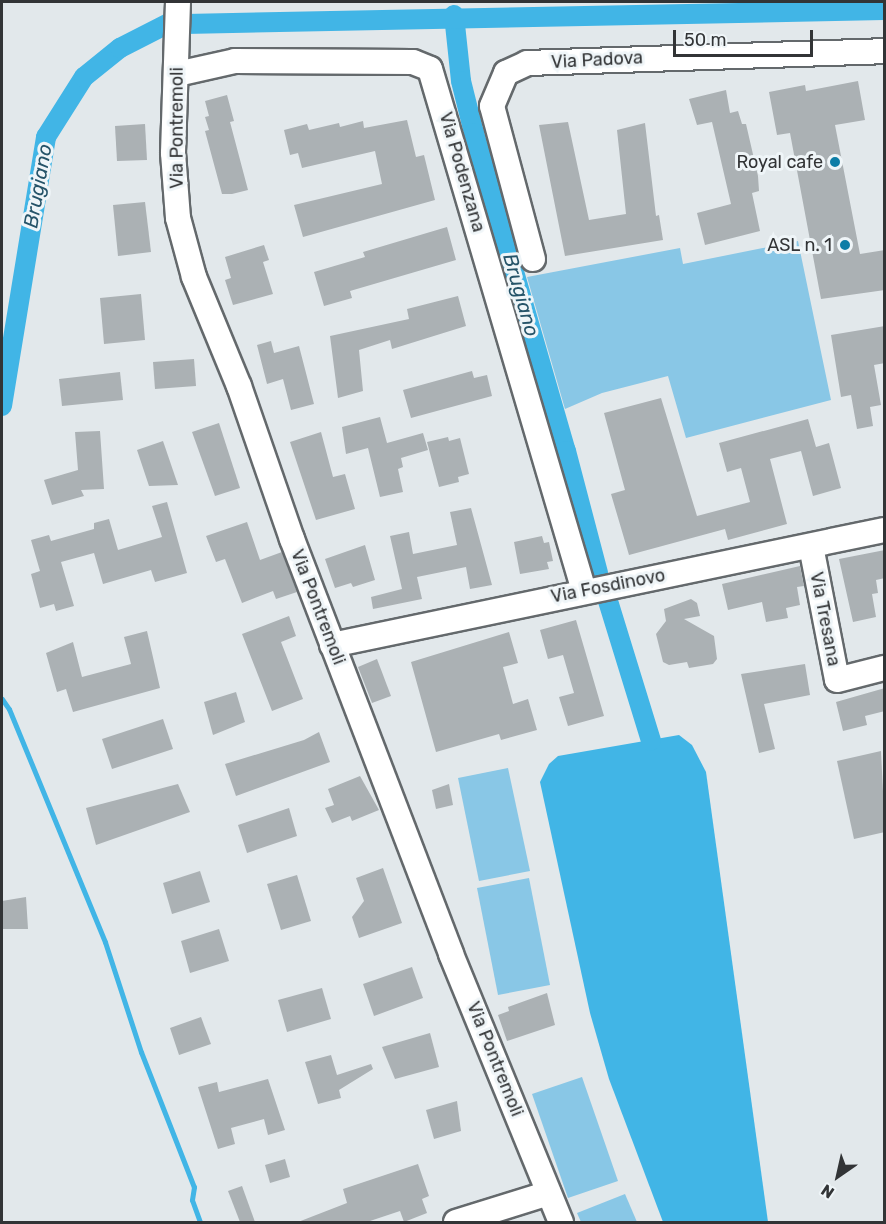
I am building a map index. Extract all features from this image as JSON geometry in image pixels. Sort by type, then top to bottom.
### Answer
[{"type":"street","name":"Via Pontremoli","points":[[178,2],[173,153],[178,218],[191,267],[239,386],[332,645],[451,954],[561,1222]]},
{"type":"street","name":"Via Padova","points":[[533,259],[492,105],[506,73],[526,63],[885,51]]},
{"type":"street","name":"Via Podenzana","points":[[177,74],[235,61],[413,62],[430,69],[584,591]]},
{"type":"street","name":"Via Fosdinovo","points":[[332,645],[885,530]]},
{"type":"street","name":"Via Tresana","points":[[811,546],[837,680],[885,669]]},
{"type":"street","points":[[456,1222],[549,1193]]},
{"type":"shaded area","points":[[798,241],[831,400],[686,438],[668,376],[602,393],[565,409],[527,277],[680,248],[683,264]]},
{"type":"shaded area","points":[[679,735],[692,745],[706,772],[768,1222],[663,1222],[609,1079],[590,1013],[540,782],[549,764],[558,756]]},
{"type":"shaded area","points":[[508,768],[530,871],[479,881],[458,778]]},
{"type":"shaded area","points":[[529,878],[550,985],[498,995],[477,888]]},
{"type":"shaded area","points":[[582,1077],[618,1181],[568,1198],[532,1094]]},
{"type":"shaded area","points":[[625,1194],[637,1222],[581,1222],[577,1213]]},
{"type":"building","points":[[858,81],[865,120],[835,125],[860,254],[885,250],[885,290],[821,299],[790,133],[777,135],[769,92],[805,85],[806,91]]},
{"type":"building","points":[[726,90],[730,113],[738,111],[742,124],[746,124],[758,176],[759,191],[752,193],[760,231],[705,245],[697,213],[731,204],[712,122],[697,125],[689,99]]},
{"type":"building","points":[[227,95],[234,121],[230,122],[248,190],[222,194],[205,131],[209,130],[205,117],[209,116],[205,101]]},
{"type":"building","points":[[407,120],[416,157],[424,155],[435,200],[303,237],[294,205],[382,184],[375,151],[302,168],[298,153],[290,155],[284,130],[307,124],[309,130],[339,123],[340,127],[363,121],[364,128]]},
{"type":"building","points":[[568,122],[589,220],[626,214],[617,130],[645,123],[656,216],[659,215],[663,240],[565,256],[539,125]]},
{"type":"building","points":[[145,124],[147,160],[117,161],[115,126]]},
{"type":"building","points":[[145,202],[151,252],[118,256],[113,205]]},
{"type":"building","points":[[447,227],[456,260],[350,291],[352,298],[324,306],[314,272],[365,257],[363,252]]},
{"type":"building","points":[[264,245],[269,260],[263,262],[273,294],[233,305],[225,280],[231,278],[225,257]]},
{"type":"building","points":[[141,294],[145,340],[104,344],[100,298]]},
{"type":"building","points":[[458,296],[466,326],[392,349],[390,340],[359,350],[363,391],[338,398],[330,336],[409,319],[407,309]]},
{"type":"building","points":[[885,326],[885,363],[874,365],[881,405],[870,407],[873,426],[857,429],[851,395],[841,397],[831,335]]},
{"type":"building","points":[[271,341],[274,353],[299,346],[314,404],[291,410],[283,379],[267,384],[257,345]]},
{"type":"building","points":[[194,359],[196,386],[155,389],[153,362]]},
{"type":"building","points":[[472,371],[474,378],[487,375],[492,396],[411,418],[403,390]]},
{"type":"building","points":[[120,372],[123,400],[62,406],[59,379]]},
{"type":"building","points":[[661,398],[697,516],[750,502],[741,468],[727,472],[719,443],[808,419],[816,447],[829,443],[841,488],[813,496],[801,451],[770,459],[787,524],[728,540],[725,529],[629,555],[611,494],[625,490],[604,413]]},
{"type":"building","points":[[380,417],[387,443],[423,433],[428,450],[401,458],[403,467],[398,469],[403,492],[380,497],[368,448],[346,454],[342,427]]},
{"type":"building","points":[[219,423],[240,488],[215,496],[192,432]]},
{"type":"building","points":[[100,431],[104,489],[81,490],[84,496],[52,505],[44,480],[78,470],[75,432]]},
{"type":"building","points":[[321,432],[333,477],[345,474],[355,509],[316,520],[290,442]]},
{"type":"building","points":[[448,437],[449,441],[460,438],[469,474],[458,477],[459,482],[439,487],[427,442]]},
{"type":"building","points":[[163,441],[178,485],[149,486],[137,450]]},
{"type":"building","points":[[167,502],[187,573],[155,582],[151,570],[103,584],[94,553],[61,562],[74,606],[56,611],[54,604],[40,608],[31,574],[40,571],[31,540],[49,535],[51,541],[94,529],[94,523],[109,519],[118,550],[162,537],[152,506]]},
{"type":"building","points":[[471,508],[492,585],[470,589],[466,567],[417,577],[422,599],[373,609],[371,597],[402,589],[390,536],[409,532],[413,554],[457,545],[450,512]]},
{"type":"building","points":[[247,522],[260,560],[282,552],[297,592],[276,599],[273,591],[242,603],[225,559],[216,562],[206,536]]},
{"type":"building","points":[[542,536],[544,543],[549,542],[553,561],[547,562],[549,569],[520,574],[514,542]]},
{"type":"building","points":[[365,545],[375,580],[353,587],[351,583],[335,588],[325,559]]},
{"type":"building","points":[[885,550],[885,578],[876,580],[878,593],[872,594],[876,617],[853,622],[839,559]]},
{"type":"building","points":[[800,566],[804,586],[797,587],[800,605],[786,608],[788,618],[766,622],[762,602],[728,610],[722,584]]},
{"type":"building","points":[[691,599],[697,603],[700,616],[684,619],[714,636],[717,659],[713,664],[689,668],[687,662],[669,665],[663,662],[656,634],[666,621],[664,609]]},
{"type":"building","points":[[289,616],[296,636],[281,642],[303,699],[272,711],[242,634]]},
{"type":"building","points":[[576,620],[604,716],[568,726],[559,697],[574,693],[563,655],[548,659],[540,630]]},
{"type":"building","points":[[147,631],[160,688],[73,712],[66,689],[57,692],[46,653],[73,642],[82,677],[131,664],[124,637]]},
{"type":"building","points":[[509,632],[518,663],[503,667],[513,704],[528,699],[537,730],[501,740],[499,734],[436,752],[411,662]]},
{"type":"building","points":[[377,659],[391,696],[372,703],[358,667]]},
{"type":"building","points":[[805,664],[810,695],[764,704],[775,749],[759,753],[741,674]]},
{"type":"building","points":[[885,688],[885,711],[865,716],[867,725],[843,731],[836,702]]},
{"type":"building","points":[[236,692],[245,722],[213,735],[204,702]]},
{"type":"building","points":[[163,719],[173,749],[112,769],[102,739]]},
{"type":"building","points":[[319,732],[330,762],[236,796],[225,764],[304,740]]},
{"type":"building","points":[[881,751],[885,832],[854,839],[837,761]]},
{"type":"building","points":[[360,776],[379,810],[352,821],[350,816],[332,823],[325,808],[334,805],[328,789]]},
{"type":"building","points":[[178,784],[190,812],[96,845],[86,808]]},
{"type":"building","points":[[449,784],[453,805],[436,809],[432,790]]},
{"type":"building","points":[[289,808],[297,836],[247,853],[238,825]]},
{"type":"building","points":[[383,868],[402,923],[359,938],[352,917],[364,901],[356,878]]},
{"type":"building","points":[[200,871],[210,902],[172,914],[163,883]]},
{"type":"building","points":[[297,875],[311,921],[281,930],[267,884]]},
{"type":"building","points":[[26,897],[28,929],[2,929],[2,901]]},
{"type":"building","points":[[219,929],[229,961],[190,973],[181,941]]},
{"type":"building","points":[[412,967],[423,998],[374,1016],[363,984]]},
{"type":"building","points":[[322,988],[331,1019],[287,1032],[278,1000]]},
{"type":"building","points":[[547,993],[555,1025],[507,1041],[498,1015],[509,1011],[508,1007]]},
{"type":"building","points":[[201,1017],[211,1044],[179,1055],[170,1028]]},
{"type":"building","points":[[430,1033],[439,1067],[395,1079],[382,1047]]},
{"type":"building","points":[[331,1055],[337,1075],[371,1064],[373,1069],[339,1090],[341,1098],[318,1104],[305,1062]]},
{"type":"building","points":[[268,1079],[285,1130],[268,1135],[264,1119],[231,1128],[235,1144],[218,1149],[198,1087],[217,1082],[219,1092]]},
{"type":"building","points":[[457,1101],[461,1131],[434,1139],[426,1110]]},
{"type":"building","points":[[285,1159],[290,1177],[270,1183],[265,1165]]},
{"type":"building","points":[[418,1164],[429,1196],[422,1199],[427,1213],[404,1222],[400,1211],[367,1222],[298,1222],[347,1203],[343,1189]]},
{"type":"building","points":[[242,1186],[255,1222],[240,1222],[228,1191]]},
{"type":"waterway","name":"Brugiano","points":[[185,24],[884,10]]},
{"type":"waterway","name":"Brugiano","points":[[454,15],[461,81],[474,133],[566,451],[598,573]]},
{"type":"waterway","name":"Brugiano","points":[[2,406],[46,137],[84,77],[120,48],[169,23]]},
{"type":"waterway","name":"Brugiano","points":[[608,601],[651,741]]},
{"type":"waterway","points":[[2,699],[9,709],[105,942],[141,1052],[194,1187],[192,1200],[200,1222]]},
{"type":"place","name":"Royal cafe","points":[[835,162]]},
{"type":"place","name":"ASL n. 1","points":[[845,245]]}]
